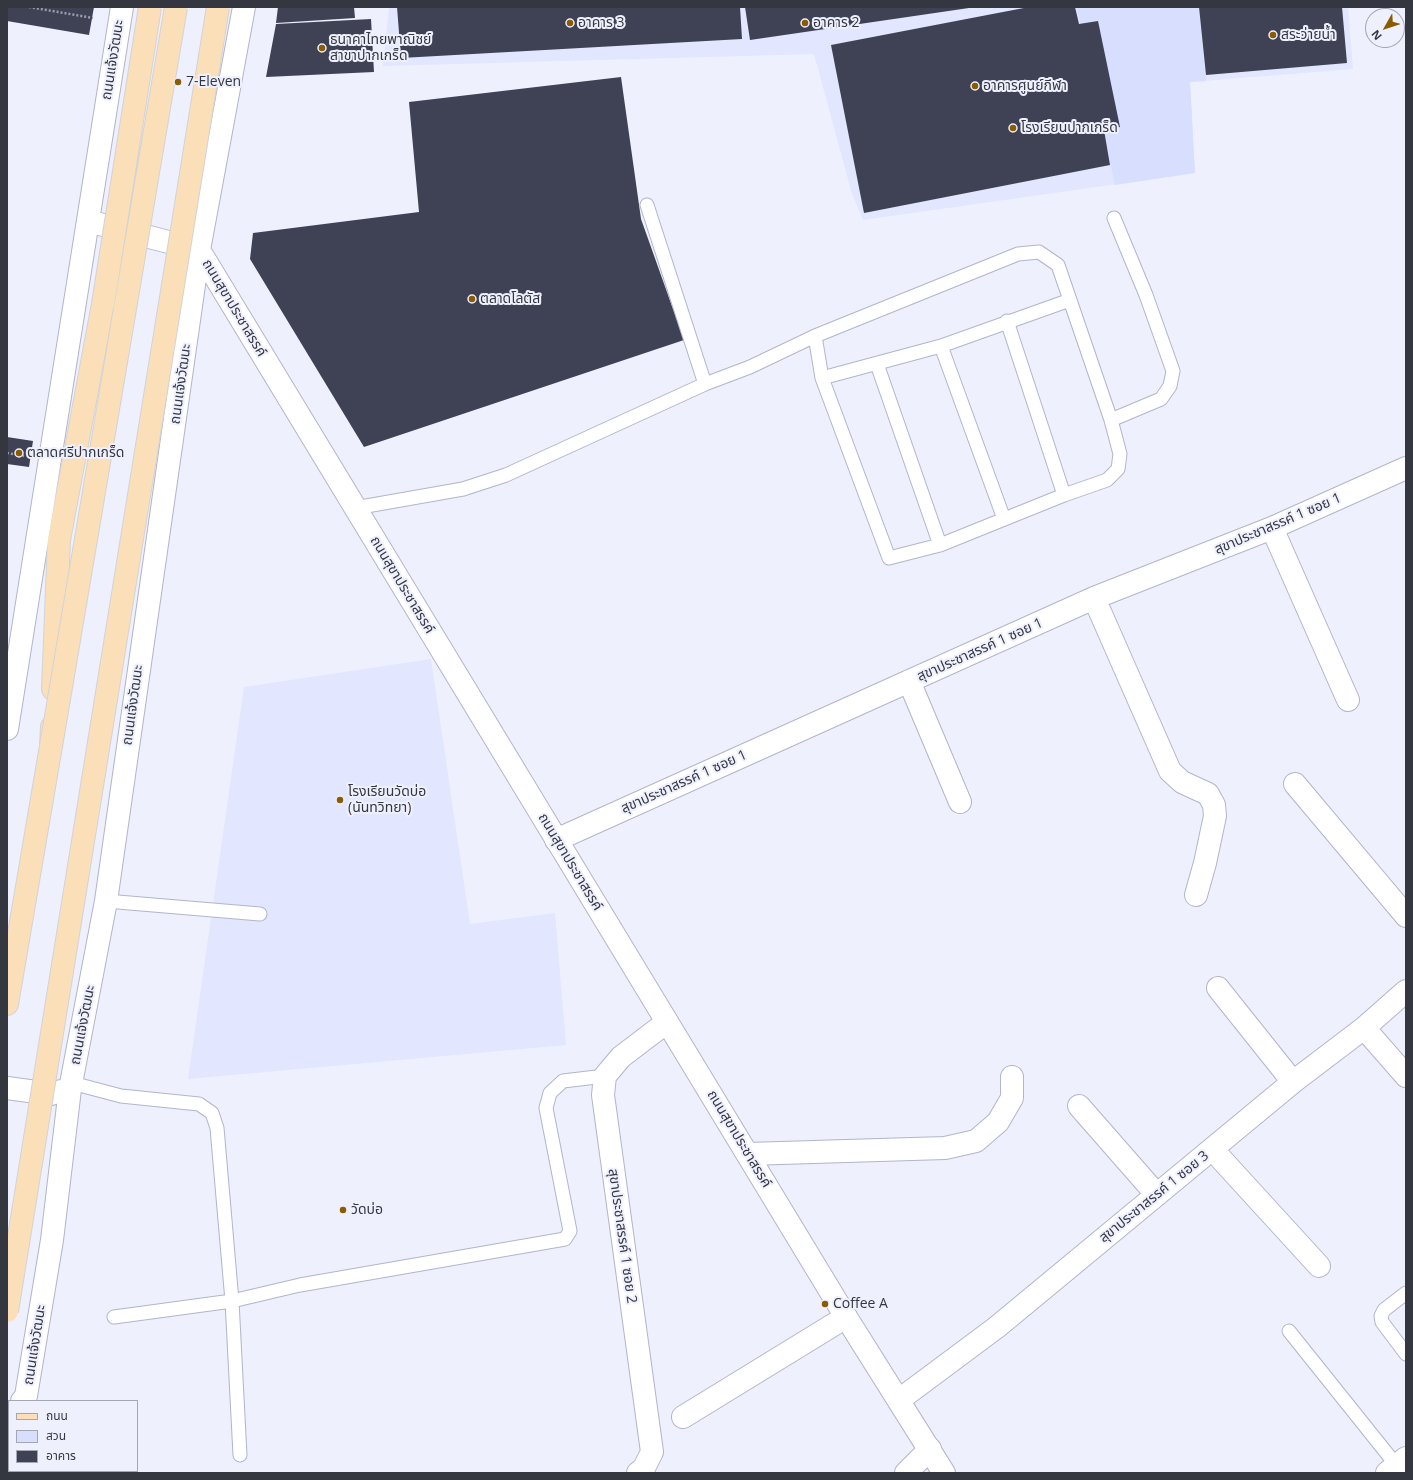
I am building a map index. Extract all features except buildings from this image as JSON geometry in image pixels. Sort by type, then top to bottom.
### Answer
[{"type":"main road","points":[[51,746],[59,540],[103,304],[150,7]]},
{"type":"main road","points":[[7,1004],[176,7]]},
{"type":"main road","name":"ถนนแจ้งวัฒนะ","points":[[7,1311],[218,7]]},
{"type":"street","name":"ถนนแจ้งวัฒนะ","points":[[23,1400],[26,1396],[52,1240],[71,1086],[106,901],[199,250],[244,7]]},
{"type":"street","name":"ถนนแจ้งวัฒนะ","points":[[7,729],[120,15]]},
{"type":"street","points":[[88,221],[199,250]]},
{"type":"street","name":"ถนนสุขาประชาสรรค์","points":[[199,250],[846,1317],[944,1473]]},
{"type":"street","name":"สุขาประชาสรรค์ 1 ซอย 1","points":[[556,840],[1094,598],[1272,528],[1406,468]]},
{"type":"street","points":[[1272,528],[1348,700]]},
{"type":"street","points":[[1094,598],[1170,771],[1182,782],[1208,794],[1214,805],[1215,816],[1205,863],[1196,895]]},
{"type":"street","points":[[909,681],[960,802]]},
{"type":"street","points":[[1296,784],[1406,916]]},
{"type":"street","points":[[1218,988],[1293,1082]]},
{"type":"street","name":"สุขาประชาสรรค์ 1 ซอย 3","points":[[899,1400],[996,1327],[1293,1082],[1364,1028],[1406,991]]},
{"type":"street","points":[[605,1076],[621,1057],[667,1022]]},
{"type":"street","points":[[1364,1028],[1406,1076]]},
{"type":"street","name":"สุขาประชาสรรค์ 1 ซอย 2","points":[[605,1076],[603,1095],[652,1452],[644,1468],[638,1473]]},
{"type":"street","points":[[748,1154],[945,1148],[976,1141],[998,1122],[1012,1098],[1012,1076]]},
{"type":"street","points":[[7,1088],[51,1094],[71,1086]]},
{"type":"street","points":[[1079,1106],[1156,1195]]},
{"type":"street","points":[[1212,1149],[1319,1266]]},
{"type":"street","points":[[683,1417],[846,1317]]},
{"type":"street","points":[[906,1473],[930,1449]]},
{"type":"lane","points":[[647,205],[705,384]]},
{"type":"lane","points":[[1111,420],[1161,399],[1170,386],[1173,371],[1146,295],[1114,218]]},
{"type":"lane","points":[[355,508],[463,489],[506,476],[705,384],[750,367],[815,336],[1018,254],[1039,252],[1058,265],[1111,420],[1120,454],[1118,469],[1107,480],[1064,495],[940,545],[888,558],[822,378],[815,336]]},
{"type":"lane","points":[[822,378],[940,346],[1007,321],[1070,300]]},
{"type":"lane","points":[[1007,321],[1064,495]]},
{"type":"lane","points":[[940,346],[1004,519]]},
{"type":"lane","points":[[877,364],[940,545]]},
{"type":"lane","points":[[106,901],[260,914]]},
{"type":"lane","points":[[114,1317],[232,1301],[300,1285],[565,1239],[570,1231],[546,1108],[550,1092],[563,1081],[605,1076]]},
{"type":"lane","points":[[71,1086],[121,1096],[200,1104],[212,1113],[216,1128],[232,1301],[240,1456]]},
{"type":"lane","points":[[1406,1293],[1384,1310],[1381,1316],[1382,1322],[1406,1354]]},
{"type":"lane","points":[[1289,1331],[1397,1466]]},
{"type":"path","points":[[29,7],[120,15]]},
{"type":"shaded area","name":"โรงเรียนปากเกร็ด","points":[[389,7],[1348,7],[1353,69],[1190,82],[1195,173],[863,220],[852,194],[814,54],[383,66]]},
{"type":"shaded area","name":"โรงเรียนวัดบ่อ (นันทวิทยา)","points":[[431,659],[470,924],[555,913],[566,1045],[188,1079],[244,687]]},
{"type":"green space","points":[[1077,7],[1199,7],[1206,81],[1190,82],[1195,173],[1115,185]]},
{"type":"place","name":"อาคาร 3","points":[[570,23]]},
{"type":"place","name":"อาคาร 2","points":[[805,23]]},
{"type":"place","name":"สระว่ายน้ำ","points":[[1273,35]]},
{"type":"place","name":"ธนาคาไทยพาณิชย์ สาขาปากเกร็ด","points":[[322,48]]},
{"type":"place","name":"7-Eleven","points":[[178,82]]},
{"type":"place","name":"อาคารศูนย์กีฬา","points":[[975,86]]},
{"type":"place","name":"โรงเรียนปากเกร็ด","points":[[1013,128]]},
{"type":"place","name":"ตลาดโลตัส","points":[[472,299]]},
{"type":"place","name":"ตลาดศรีปากเกร็ด","points":[[19,453]]},
{"type":"place","name":"โรงเรียนวัดบ่อ (นันทวิทยา)","points":[[340,800]]},
{"type":"place","name":"วัดบ่อ","points":[[343,1210]]},
{"type":"place","name":"Coffee A","points":[[825,1304]]}]
